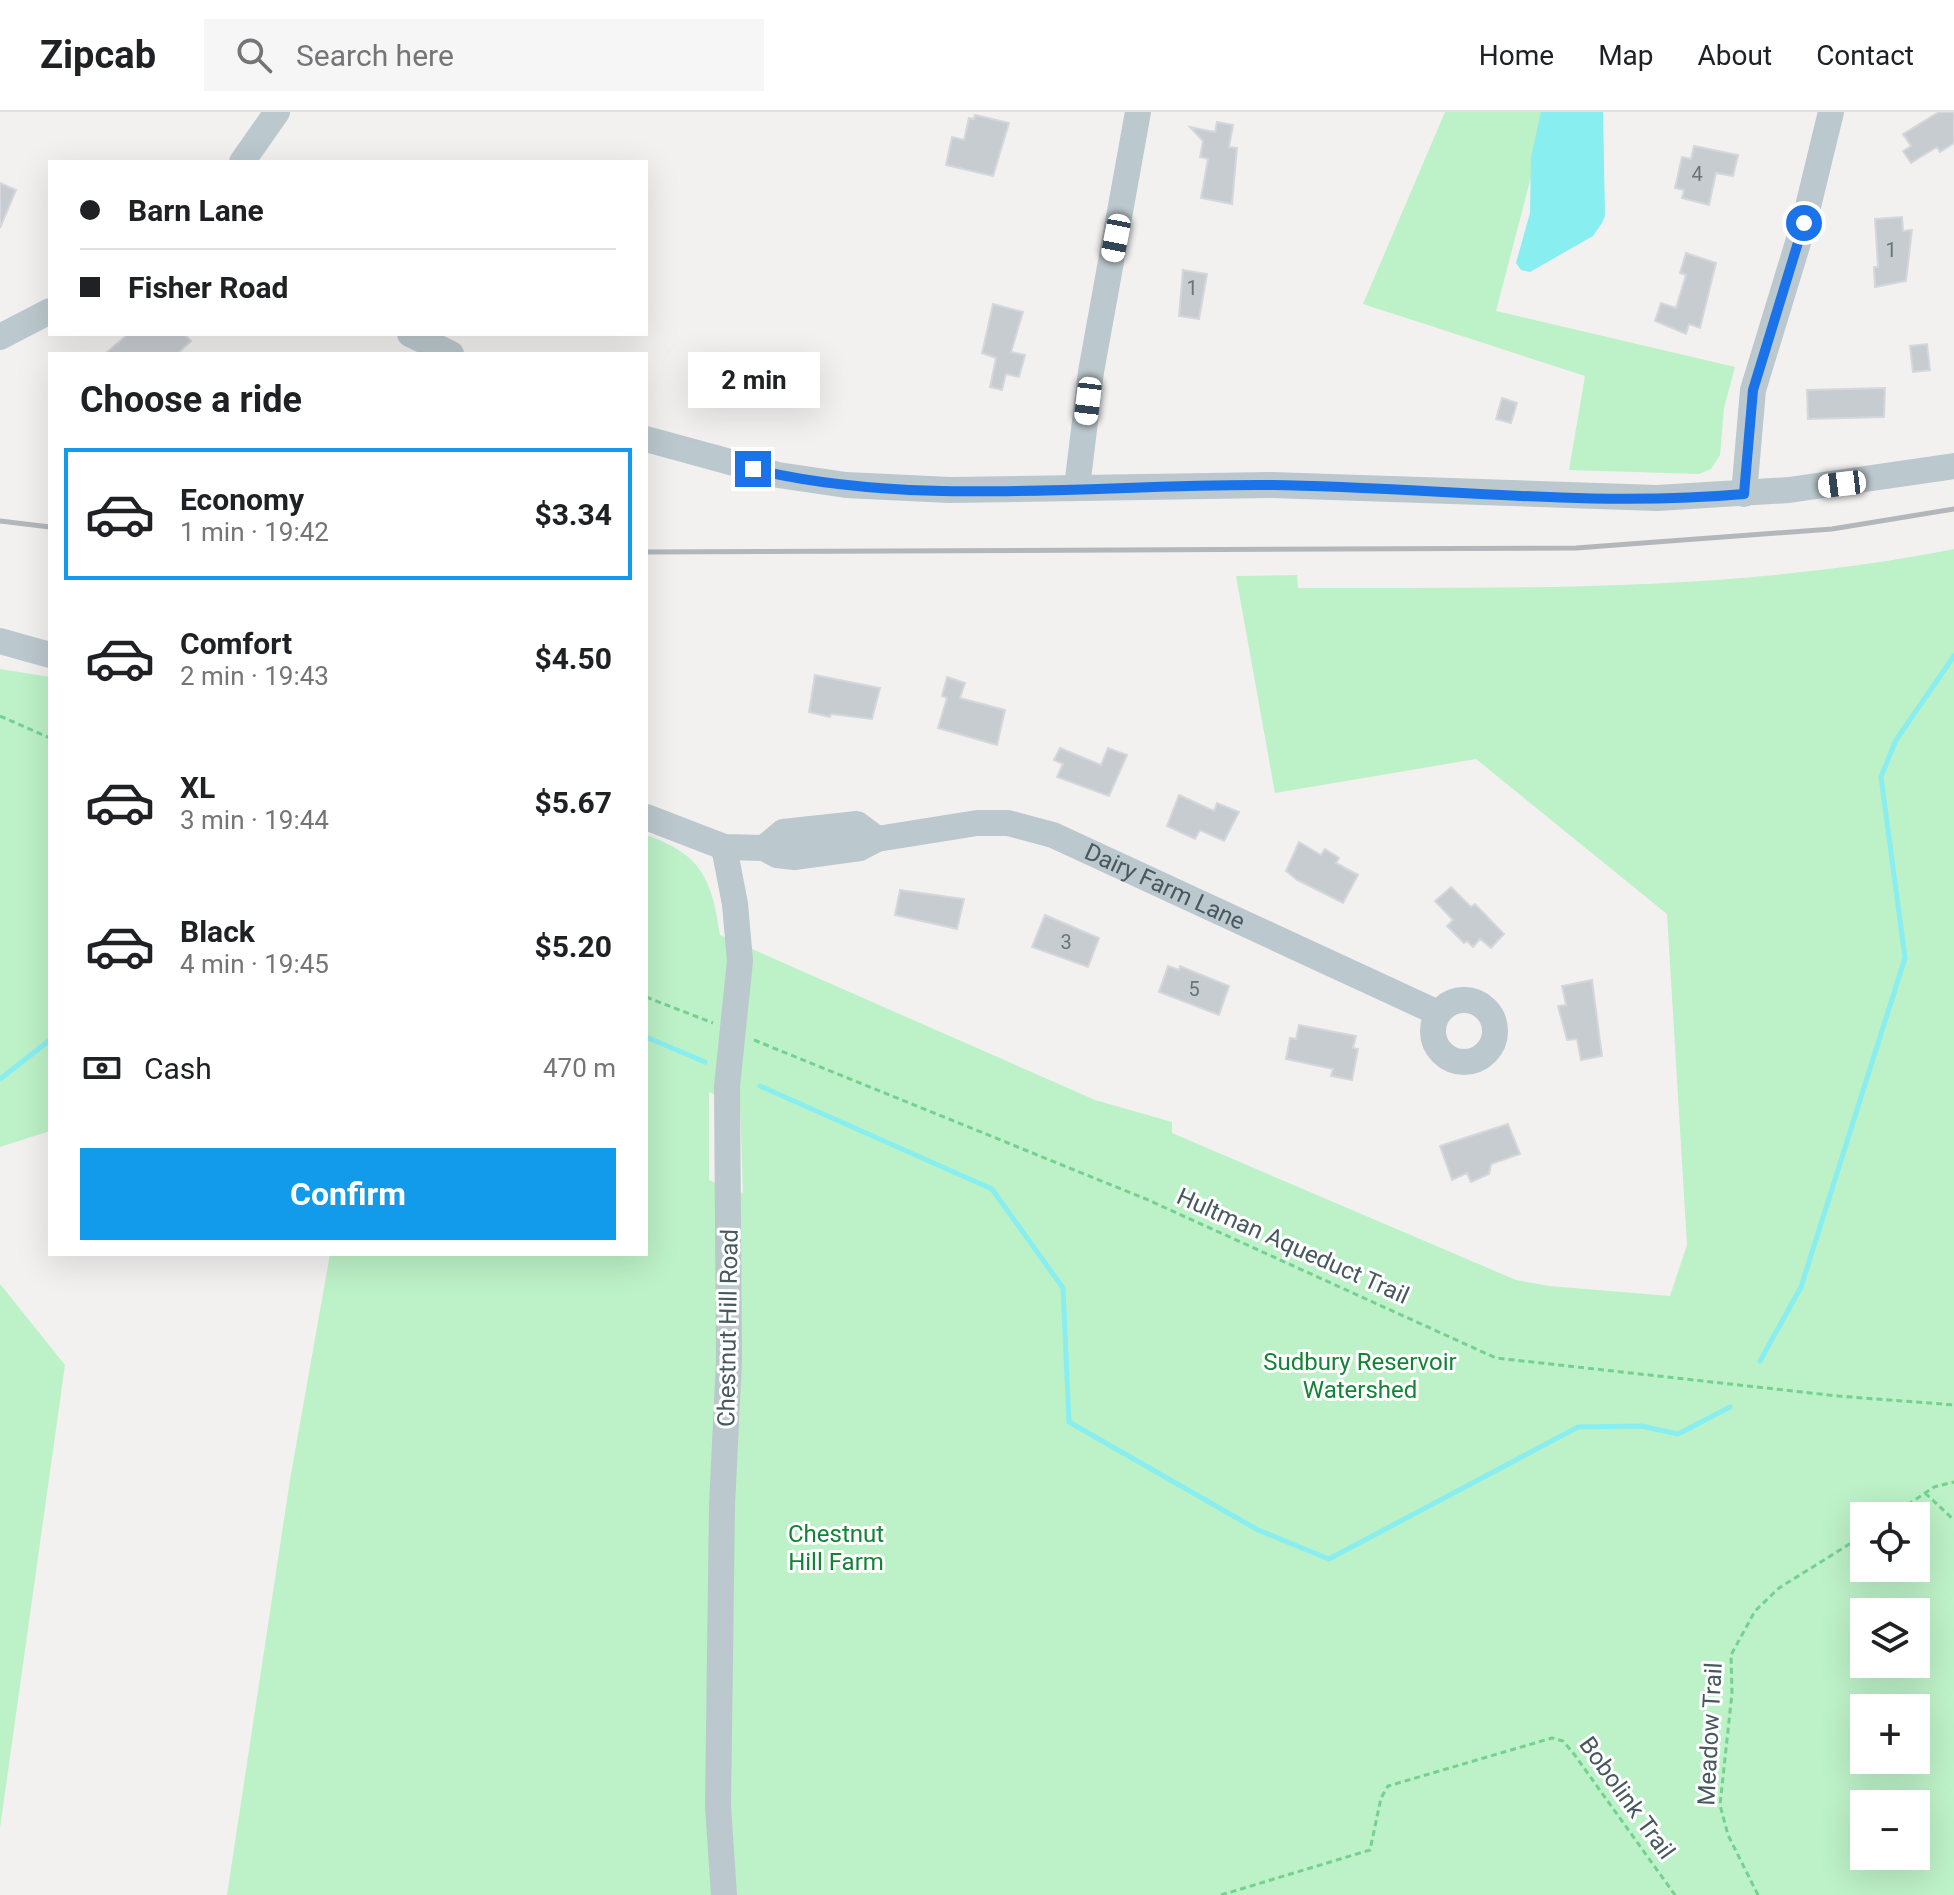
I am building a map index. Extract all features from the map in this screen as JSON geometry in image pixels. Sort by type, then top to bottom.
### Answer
[{"type":"street","points":[[243,160],[277,112]]},
{"type":"street","points":[[1077,487],[1091,372],[1138,112]]},
{"type":"street","points":[[1744,494],[1753,390],[1804,223],[1831,112]]},
{"type":"street","points":[[0,337],[48,312]]},
{"type":"street","points":[[414,336],[447,352]]},
{"type":"street","points":[[648,440],[778,475],[846,485],[950,490],[1271,485],[1657,498],[1744,494],[1868,481],[1954,466]]},
{"type":"street","points":[[0,641],[48,654]]},
{"type":"street","points":[[648,818],[724,847]]},
{"type":"street","name":"Dairy Farm Lane","points":[[724,847],[764,848],[777,855],[794,857],[860,848],[877,839],[1008,823],[1053,835],[1438,1013]]},
{"type":"street","name":"Chestnut Hill Road","points":[[724,847],[735,904],[740,961],[727,1086],[730,1330],[722,1506],[718,1806],[724,1895]]},
{"type":"path","points":[[0,716],[48,737]]},
{"type":"path","name":"Hultman Aqueduct Trail","points":[[648,998],[1146,1199],[1496,1358],[1838,1396],[1954,1405]]},
{"type":"path","points":[[1912,1502],[1925,1493],[1954,1482]]},
{"type":"path","points":[[1925,1493],[1954,1520]]},
{"type":"path","name":"Meadow Trail","points":[[1758,1895],[1728,1835],[1720,1805],[1732,1693],[1731,1655],[1755,1611],[1779,1588],[1850,1544]]},
{"type":"path","name":"Bobolink Trail","points":[[1221,1895],[1370,1850],[1381,1798],[1388,1786],[1552,1738],[1563,1741],[1574,1754],[1675,1895]]},
{"type":"green space","points":[[1445,112],[1548,112],[1496,311],[1735,367],[1724,408],[1720,455],[1711,469],[1699,474],[1569,470],[1585,376],[1363,304]]},
{"type":"green space","name":"Chestnut Hill Farm","points":[[1954,549],[1954,1895],[227,1895],[290,1480],[330,1256],[648,1256],[648,836],[680,851],[701,872],[713,899],[720,935],[1095,1100],[1172,1122],[1172,1133],[1516,1280],[1549,1286],[1670,1296],[1687,1245],[1667,914],[1476,759],[1275,793],[1236,576],[1297,575],[1298,588],[1545,587],[1710,580],[1873,563]],"holes":[[[709,1092],[740,1105],[743,1193],[709,1180]]]},
{"type":"green space","points":[[0,669],[48,677],[48,1132],[0,1147]]},
{"type":"green space","points":[[0,1284],[65,1365],[0,1828]]},
{"type":"water","points":[[1541,112],[1603,112],[1605,216],[1593,236],[1530,272],[1521,270],[1516,263],[1530,213],[1531,157]]},
{"type":"building","points":[[1939,112],[1954,112],[1954,143],[1940,152],[1937,147],[1911,163],[1903,151],[1911,146],[1903,134]]},
{"type":"building","points":[[975,115],[1009,123],[993,176],[946,165],[952,137],[964,140],[969,118],[974,119]]},
{"type":"building","points":[[1217,122],[1233,125],[1229,147],[1237,148],[1232,204],[1201,198],[1208,159],[1200,157],[1203,141],[1190,127],[1215,132]]},
{"type":"building","points":[[1694,146],[1738,155],[1733,176],[1716,173],[1709,205],[1682,198],[1684,190],[1675,188],[1682,157],[1691,159]]},
{"type":"building","points":[[0,183],[16,190],[0,228]]},
{"type":"building","points":[[1902,217],[1903,231],[1912,230],[1906,281],[1875,287],[1874,267],[1878,267],[1875,219]]},
{"type":"building","points":[[1686,253],[1716,263],[1700,328],[1689,324],[1686,334],[1655,321],[1661,303],[1676,308],[1686,275],[1680,273]]},
{"type":"building","points":[[1183,270],[1207,274],[1199,319],[1179,316]]},
{"type":"building","points":[[993,304],[1023,312],[1011,352],[1025,355],[1019,377],[1006,374],[1002,390],[990,387],[996,358],[982,353]]},
{"type":"building","points":[[126,336],[186,336],[191,341],[179,352],[107,352]]},
{"type":"building","points":[[1927,344],[1930,370],[1913,372],[1910,346]]},
{"type":"building","points":[[1885,388],[1884,417],[1808,419],[1807,390]]},
{"type":"building","points":[[1502,398],[1517,403],[1511,423],[1496,419]]},
{"type":"building","points":[[815,675],[880,688],[872,719],[831,714],[830,717],[809,712]]},
{"type":"building","points":[[947,677],[965,683],[960,698],[1005,710],[997,745],[938,728],[947,698],[942,696]]},
{"type":"building","points":[[1060,748],[1101,765],[1108,748],[1127,755],[1109,796],[1057,777],[1063,764],[1054,760]]},
{"type":"building","points":[[1179,795],[1214,811],[1217,803],[1239,812],[1224,841],[1200,830],[1195,839],[1167,826]]},
{"type":"building","points":[[1299,842],[1321,855],[1325,849],[1339,858],[1336,863],[1358,875],[1343,903],[1297,880],[1286,871]]},
{"type":"building","points":[[1451,887],[1471,907],[1475,904],[1504,934],[1491,948],[1480,939],[1473,947],[1467,941],[1464,943],[1447,926],[1453,920],[1435,901]]},
{"type":"building","points":[[900,890],[964,899],[957,929],[895,915]]},
{"type":"building","points":[[1045,915],[1099,938],[1088,967],[1032,947]]},
{"type":"building","points":[[1168,966],[1179,970],[1180,966],[1229,986],[1219,1015],[1159,992]]},
{"type":"building","points":[[1592,980],[1602,1056],[1581,1060],[1577,1039],[1567,1040],[1558,1006],[1566,1005],[1562,986]]},
{"type":"building","points":[[1299,1025],[1356,1036],[1353,1048],[1358,1049],[1352,1080],[1331,1076],[1333,1069],[1286,1059],[1290,1038],[1296,1039]]},
{"type":"building","points":[[1508,1124],[1520,1154],[1491,1164],[1489,1174],[1471,1182],[1467,1173],[1452,1180],[1440,1146]]},
{"type":"waterway","points":[[1760,1361],[1801,1287],[1905,958],[1881,777],[1896,740],[1954,656]]},
{"type":"waterway","points":[[648,1038],[705,1062]]},
{"type":"waterway","points":[[0,1079],[48,1042]]},
{"type":"waterway","points":[[760,1086],[992,1189],[1063,1288],[1069,1422],[1258,1530],[1329,1559],[1578,1427],[1641,1426],[1678,1434],[1730,1407]]},
{"type":"railway","points":[[648,552],[1576,548],[1832,529],[1954,509]]},
{"type":"railway","points":[[0,521],[48,527]]},
{"type":"route","points":[[753,469],[846,485],[950,490],[1271,485],[1657,498],[1744,494],[1746,432],[1753,390],[1804,223]]},
{"type":"park label","name":"Sudbury Reservoir Watershed","points":[[1360,1376]]}]
